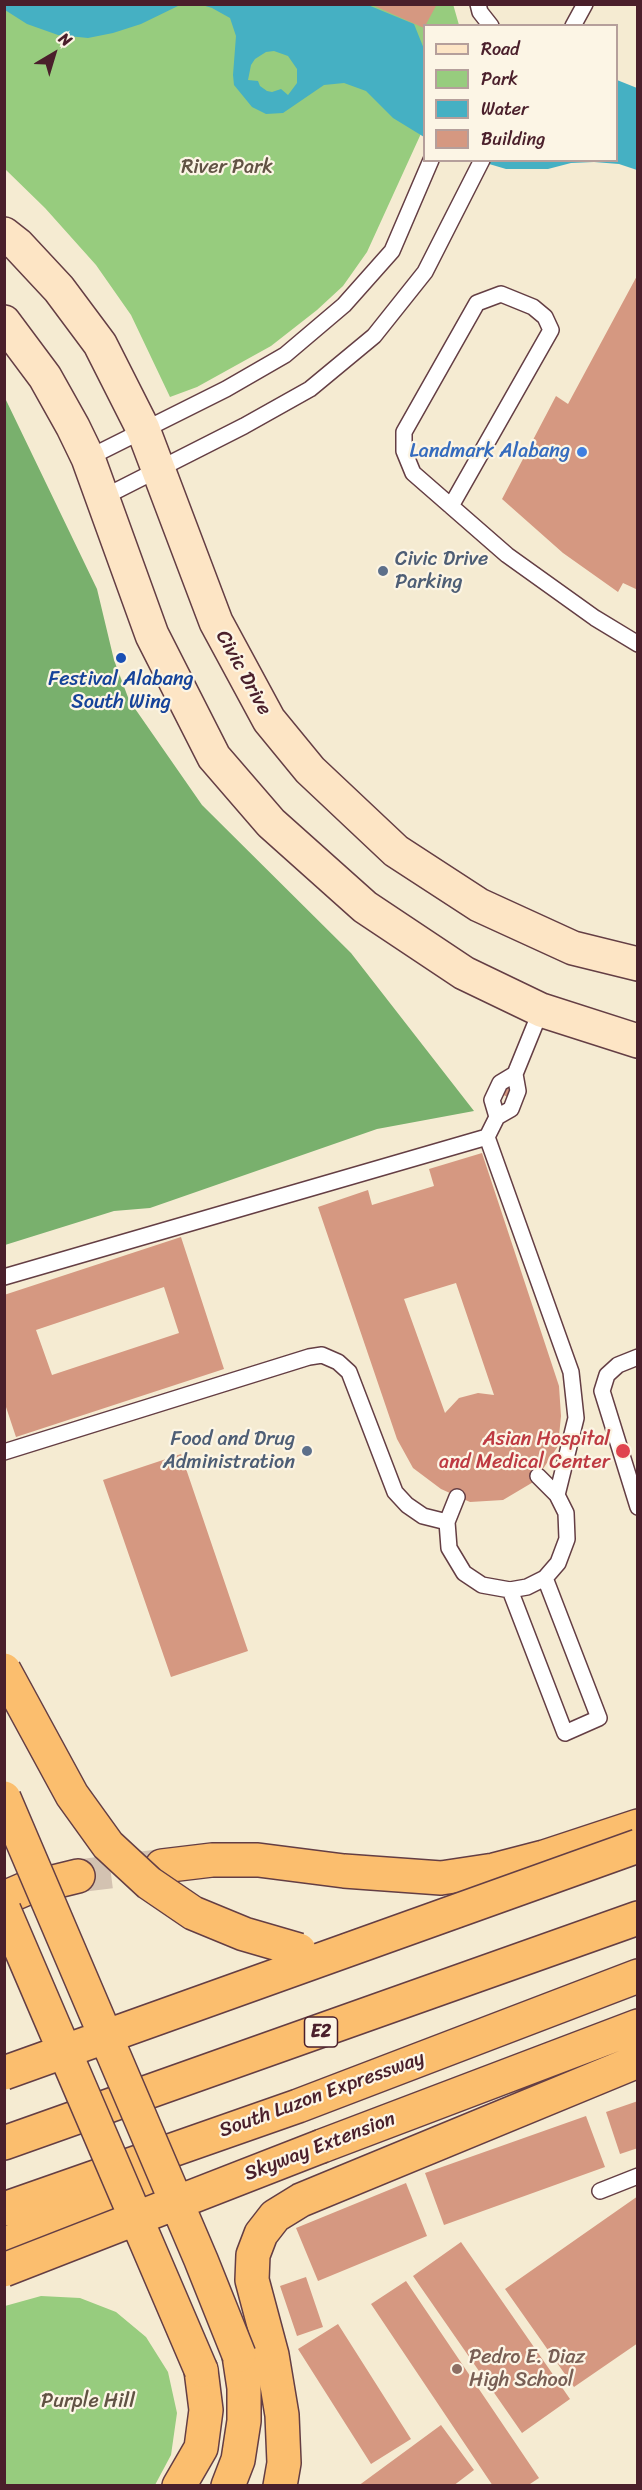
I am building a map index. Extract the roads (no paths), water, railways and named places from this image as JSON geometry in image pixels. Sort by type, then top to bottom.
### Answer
[{"type":"highway","points":[[4,1670],[72,1795],[108,1845],[149,1883],[193,1913],[244,1934],[299,1950],[366,1950],[423,1933],[638,1856]]},
{"type":"highway","points":[[4,1798],[201,2260],[239,2355],[244,2388],[244,2421],[238,2460],[228,2486]]},
{"type":"highway","points":[[162,1866],[212,1860],[258,1860],[344,1871],[441,1878],[494,1870],[544,1857],[638,1826]]},
{"type":"highway","points":[[4,2073],[638,1846]]},
{"type":"highway","points":[[4,1898],[25,1889],[78,1876]]},
{"type":"highway","points":[[4,1910],[201,2370],[206,2410],[201,2448],[179,2486]]},
{"type":"highway","name":"E2","points":[[4,2143],[638,1918]]},
{"type":"highway","name":"South Luzon Expressway","points":[[4,2209],[298,2106],[638,1976]]},
{"type":"highway","name":"Skyway Extension","points":[[4,2270],[638,2026]]},
{"type":"highway","points":[[280,2486],[284,2463],[282,2415],[272,2355],[252,2280],[253,2255],[261,2234],[275,2216],[301,2200],[638,2061]]},
{"type":"highway","points":[[4,2245],[298,2106]]},
{"type":"main road","name":"Civic Drive","points":[[4,234],[18,245],[59,289],[100,344],[143,429],[216,622],[269,720],[310,770],[396,851],[479,905],[573,948],[638,964]]},
{"type":"main road","points":[[4,322],[45,377],[74,427],[88,458],[152,635],[214,757],[272,823],[365,907],[464,973],[541,1010],[638,1041]]},
{"type":"lane","points":[[478,4],[480,12],[489,24]]},
{"type":"lane","points":[[574,24],[585,4]]},
{"type":"lane","points":[[88,458],[226,390],[285,355],[344,305],[392,251],[430,162]]},
{"type":"lane","points":[[102,498],[157,468],[244,426],[310,389],[374,336],[425,272],[481,162]]},
{"type":"lane","points":[[451,506],[551,330],[545,317],[533,307],[501,294],[477,303],[404,432],[404,451],[413,473],[507,555],[595,618],[638,644]]},
{"type":"lane","points":[[541,1010],[515,1074],[500,1083],[492,1100],[497,1117],[488,1137],[571,1372],[576,1418],[557,1495]]},
{"type":"lane","points":[[4,1277],[488,1137]]},
{"type":"lane","points":[[4,1452],[309,1357],[322,1355],[338,1362],[349,1372],[395,1492],[406,1505],[423,1516],[447,1522]]},
{"type":"lane","points":[[638,1357],[618,1365],[607,1375],[602,1391],[638,1507]]},
{"type":"lane","points":[[457,1497],[447,1522],[449,1548],[464,1573],[482,1585],[510,1590],[527,1587],[544,1578],[558,1563],[567,1539],[566,1513],[557,1495],[538,1476]]},
{"type":"lane","points":[[510,1590],[565,1733],[599,1718],[544,1578]]},
{"type":"lane","points":[[600,2191],[638,2176]]},
{"type":"water","points":[[4,5],[202,5],[178,6],[141,24],[88,38],[58,35],[27,24],[5,10]]},
{"type":"water","points":[[202,5],[368,5],[414,24],[423,46],[423,136],[393,118],[366,91],[344,83],[324,85],[283,113],[266,114],[252,107],[234,85],[236,36],[230,18]],"holes":[[[274,51],[288,56],[297,69],[297,83],[288,95],[281,89],[267,91],[260,86],[258,81],[248,80],[251,65],[255,59],[266,52]]]},
{"type":"water","points":[[618,80],[637,88],[637,170],[619,164],[594,162],[618,162]]},
{"type":"water","points":[[482,162],[594,162],[571,163],[548,169],[506,169]]},
{"type":"tunnel","points":[[78,1876],[157,1866]]},
{"type":"place","name":"Landmark Alabang","points":[[582,452]]},
{"type":"place","name":"Civic Drive Parking","points":[[383,571]]},
{"type":"place","name":"Festival Alabang South Wing","points":[[121,658]]},
{"type":"place","name":"Food and Drug Administration","points":[[307,1451]]},
{"type":"place","name":"Asian Hospital and Medical Center","points":[[623,1451]]},
{"type":"place","name":"Pedro E. Diaz High School","points":[[457,2369]]},
{"type":"park label","name":"River Park","points":[[227,168]]},
{"type":"park label","name":"Purple Hill","points":[[88,2402]]}]
